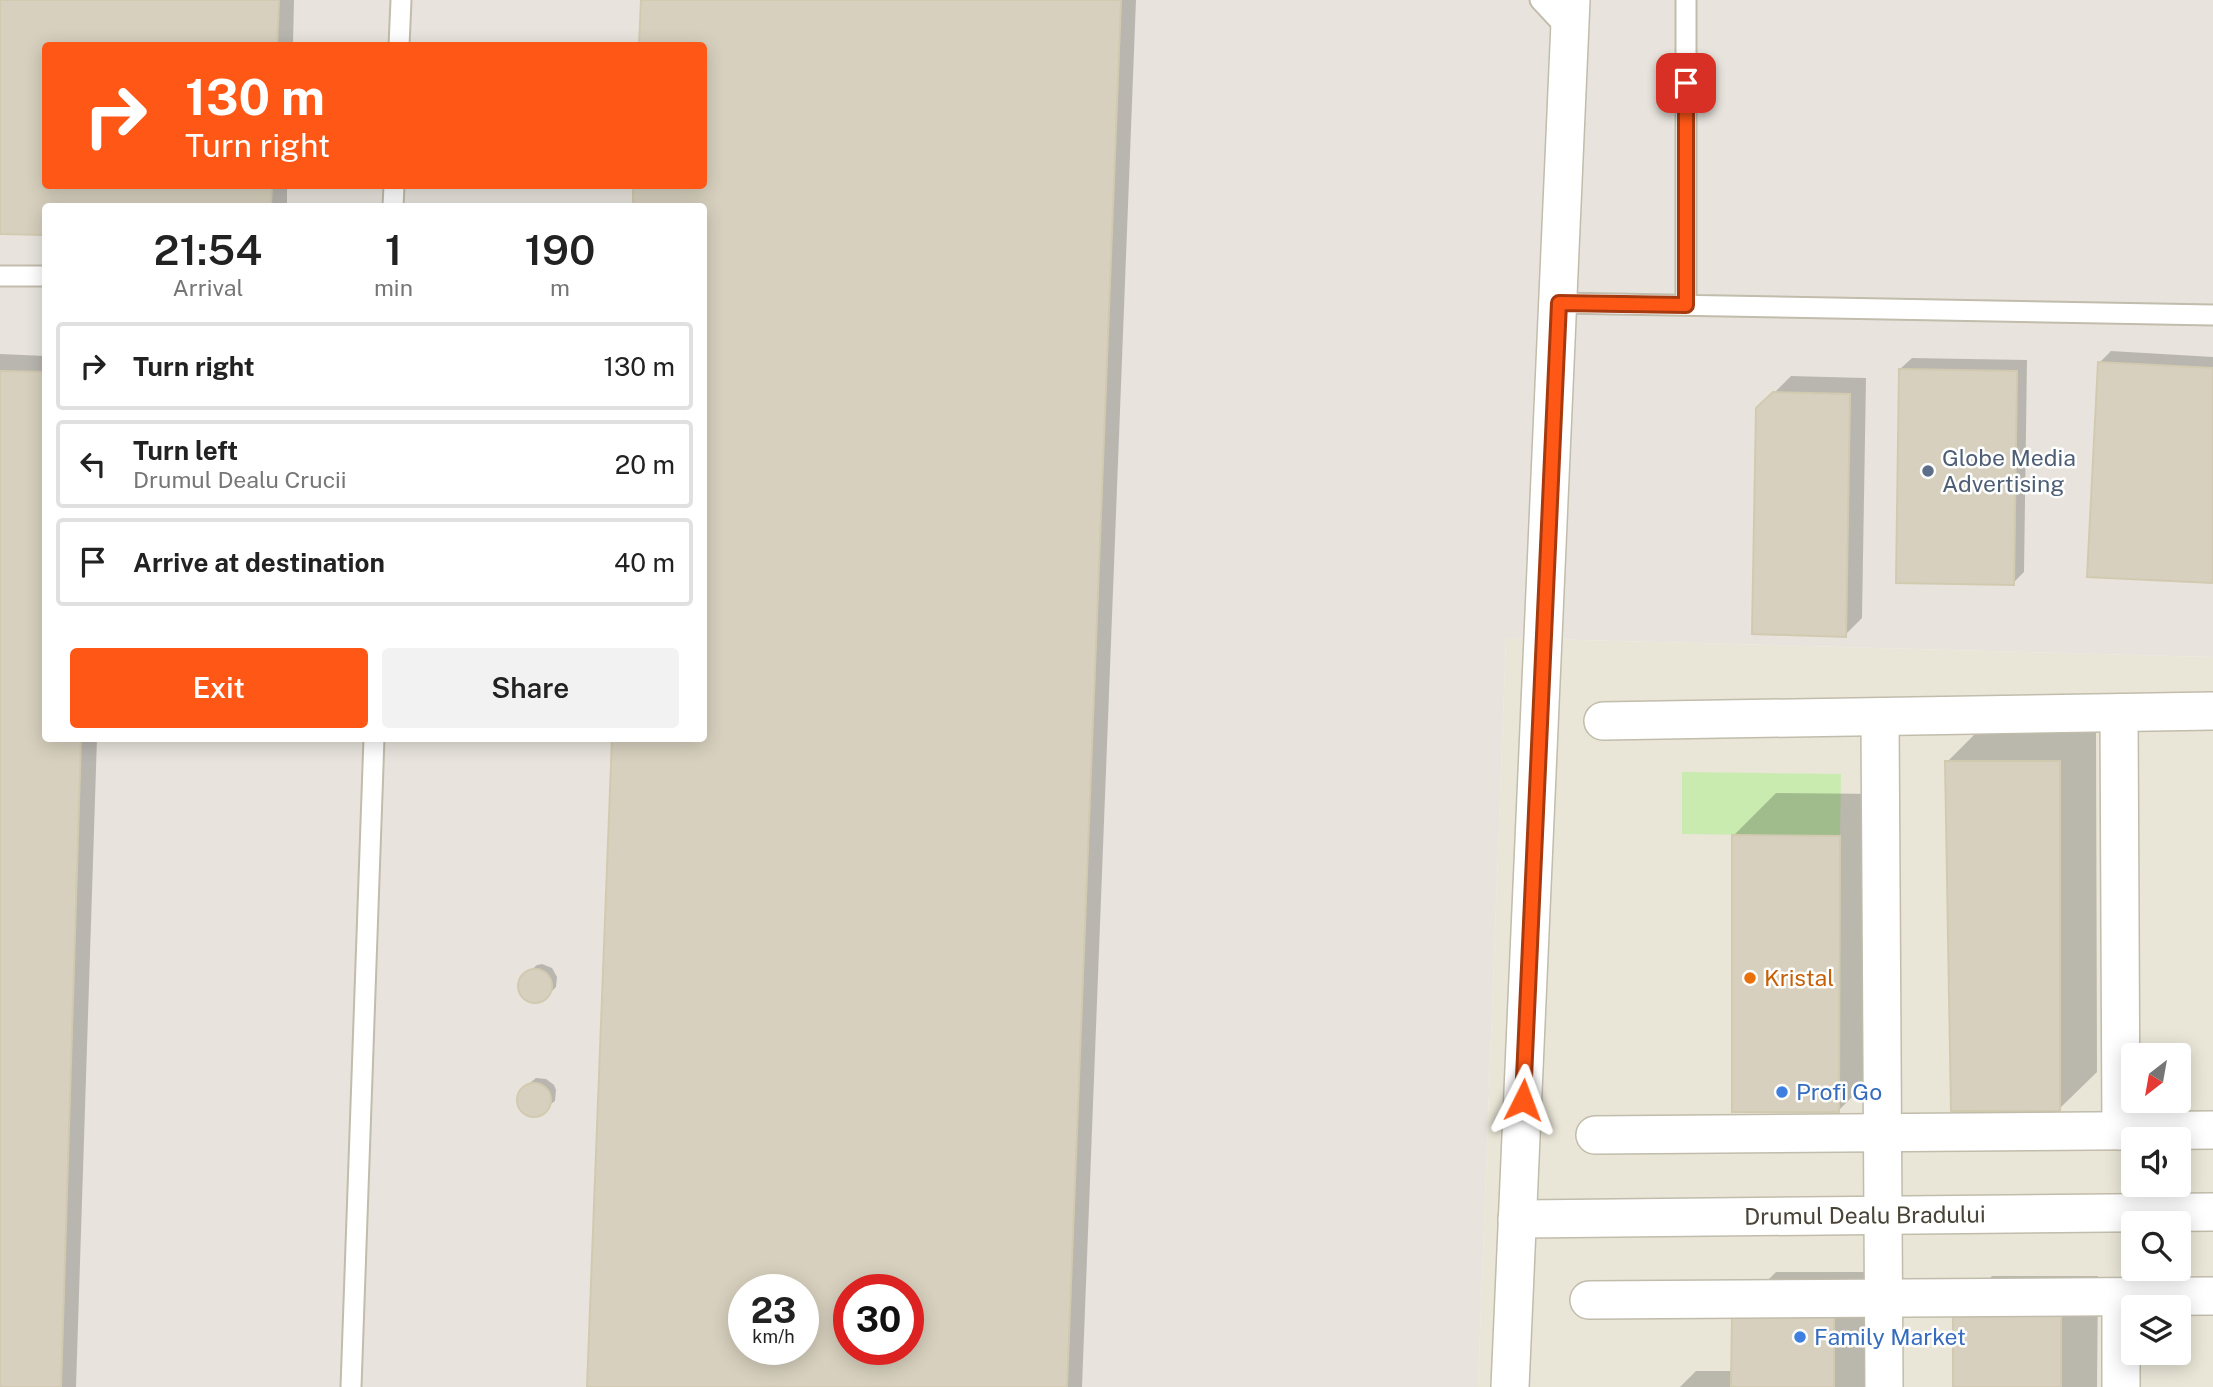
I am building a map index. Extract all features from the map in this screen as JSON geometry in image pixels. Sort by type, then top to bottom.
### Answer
[{"type":"street","points":[[1510,1387],[1571,16]]},
{"type":"street","points":[[1603,721],[2213,711]]},
{"type":"street","points":[[1595,1135],[2121,1131],[2119,713]]},
{"type":"street","points":[[1880,717],[1884,1387]]},
{"type":"street","points":[[2191,1130],[2213,1130]]},
{"type":"street","name":"Drumul Dealu Bradului","points":[[1517,1219],[2213,1212]]},
{"type":"street","points":[[2191,1296],[2213,1296]]},
{"type":"street","points":[[1589,1300],[2121,1297]]},
{"type":"street","points":[[2121,1365],[2121,1387]]},
{"type":"lane","points":[[399,42],[401,0]]},
{"type":"lane","points":[[1540,0],[1571,16]]},
{"type":"lane","points":[[1686,0],[1686,305]]},
{"type":"lane","points":[[0,276],[42,276]]},
{"type":"lane","points":[[1559,303],[2213,315]]},
{"type":"lane","points":[[351,1387],[374,742]]},
{"type":"shaded area","points":[[0,0],[2213,0],[2213,657],[1506,638],[1478,1387],[0,1387]]},
{"type":"shaded area","points":[[1506,638],[2213,657],[2213,1387],[1478,1387]]},
{"type":"green space","points":[[1682,772],[1841,774],[1840,836],[1682,834]]},
{"type":"building","points":[[0,0],[279,0],[277,42],[42,42],[42,189],[272,189],[271,203],[42,203],[42,235],[0,234]]},
{"type":"building","points":[[641,0],[1121,0],[1067,1387],[587,1387],[612,742],[707,742],[707,203],[633,203],[633,189],[707,189],[707,42],[639,42]]},
{"type":"building","points":[[2098,362],[2213,368],[2213,583],[2087,577]]},
{"type":"building","points":[[1899,369],[2017,371],[2014,585],[1896,583]]},
{"type":"building","points":[[0,371],[42,372],[42,742],[81,742],[61,1387],[0,1387]]},
{"type":"building","points":[[1773,392],[1850,394],[1846,637],[1752,634],[1756,408]]},
{"type":"building","points":[[1945,761],[2060,761],[2060,1111],[1951,1111]]},
{"type":"building","points":[[1732,835],[1840,836],[1839,1112],[1732,1112]]},
{"type":"building","points":[[535,969],[547,974],[552,986],[547,998],[535,1003],[523,998],[518,986],[523,974]]},
{"type":"building","points":[[534,1083],[546,1088],[551,1100],[546,1112],[534,1117],[522,1112],[517,1100],[522,1088]]},
{"type":"building","points":[[1953,1313],[2061,1313],[2061,1387],[1953,1387]]},
{"type":"building","points":[[1732,1314],[1834,1314],[1834,1387],[1731,1387]]},
{"type":"place","name":"Globe Media Advertising","points":[[1928,471]]},
{"type":"place","name":"Kristal","points":[[1750,978]]},
{"type":"place","name":"Profi Go","points":[[1782,1092]]},
{"type":"place","name":"Family Market","points":[[1800,1337]]},
{"type":"route","points":[[1523,1100],[1559,303],[1686,305],[1686,83]]}]
